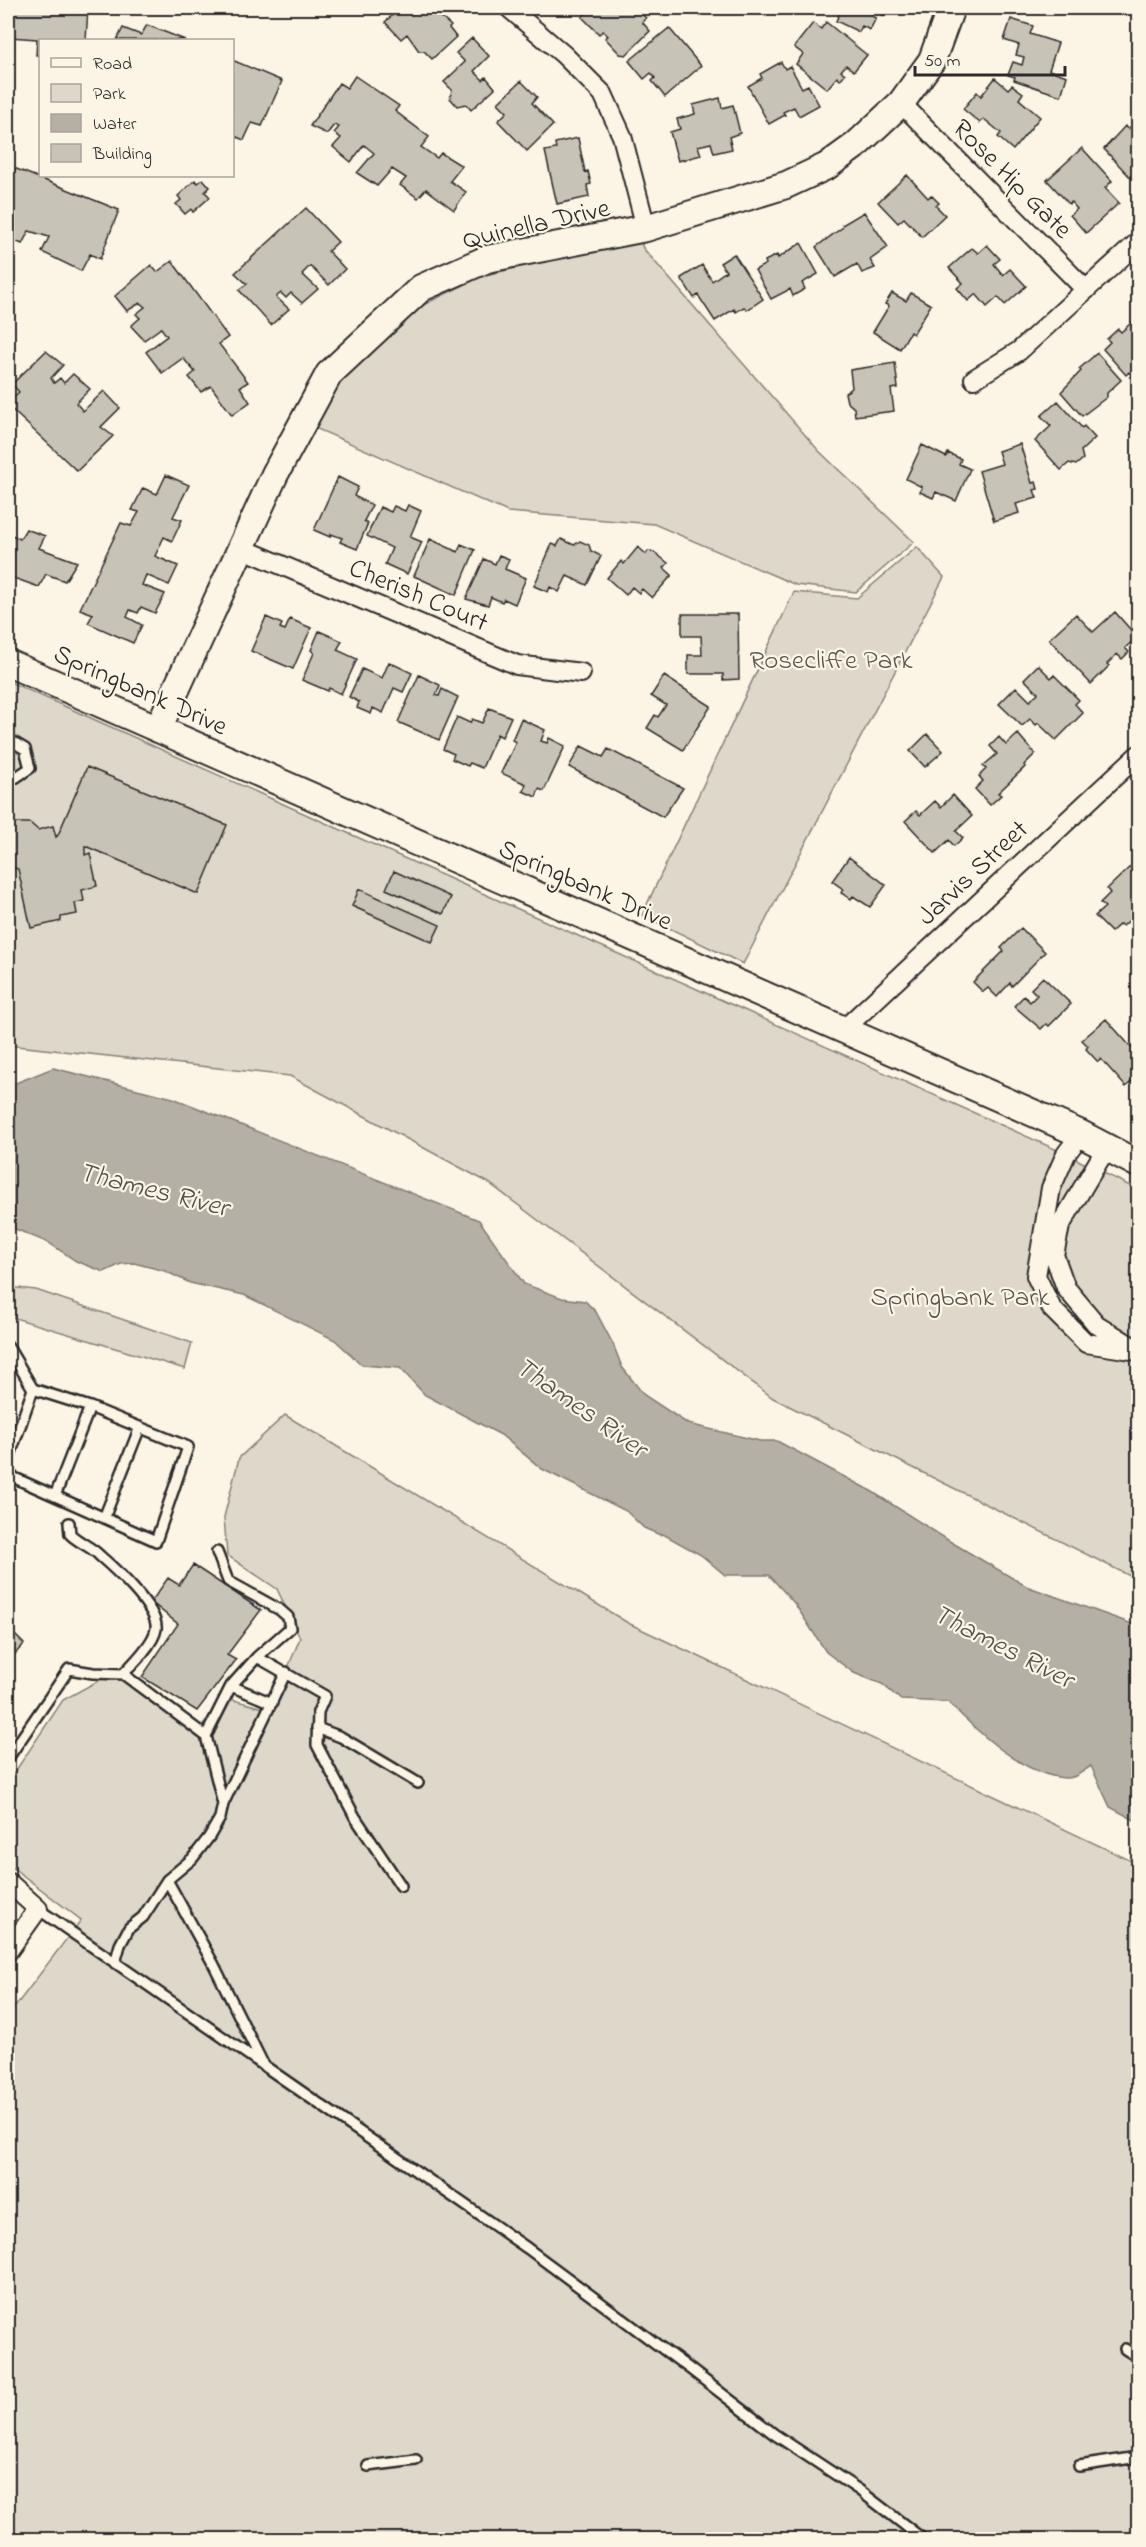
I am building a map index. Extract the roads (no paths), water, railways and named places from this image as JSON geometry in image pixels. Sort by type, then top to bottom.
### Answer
[{"type":"main road","name":"Quinella Drive","points":[[158,729],[274,474],[329,374],[421,288],[487,259],[646,228],[786,185],[827,166],[856,145],[901,104],[932,60],[951,8]]},
{"type":"main road","name":"Springbank Drive","points":[[8,663],[1081,1134],[1138,1164]]},
{"type":"street","points":[[509,8],[564,55],[603,94],[622,136],[646,228]]},
{"type":"street","name":"Rose Hip Gate","points":[[901,104],[1086,290]]},
{"type":"street","points":[[974,379],[1019,351],[1138,242]]},
{"type":"street","name":"Cherish Court","points":[[241,548],[518,664],[581,673]]},
{"type":"street","name":"Jarvis Street","points":[[843,1030],[1138,755]]},
{"type":"street","points":[[1081,1134],[1066,1154],[1051,1188],[1036,1276],[1052,1309],[1086,1343],[1138,1351]]},
{"type":"street","points":[[1107,1148],[1060,1226],[1054,1255],[1066,1288],[1096,1324],[1138,1351]]},
{"type":"street","points":[[8,1882],[38,1908],[8,1951]]},
{"type":"lane","points":[[8,739],[25,749],[30,768],[15,778],[8,774]]},
{"type":"lane","points":[[8,1347],[33,1389],[90,1407],[188,1447],[156,1541],[8,1475]]},
{"type":"lane","points":[[8,1461],[33,1389]]},
{"type":"lane","points":[[55,1496],[90,1407]]},
{"type":"lane","points":[[104,1518],[140,1427]]},
{"type":"lane","points":[[69,1523],[70,1534],[100,1554],[143,1599],[155,1617],[156,1630],[142,1653],[123,1674]]},
{"type":"lane","points":[[206,1736],[231,1686],[257,1657],[290,1628],[288,1617],[280,1610],[228,1581],[218,1552]]},
{"type":"lane","points":[[257,1657],[326,1696],[318,1712],[317,1745],[337,1785],[400,1886]]},
{"type":"lane","points":[[8,1758],[69,1669],[123,1674],[206,1736],[223,1804]]},
{"type":"lane","points":[[115,1963],[120,1945],[129,1928],[143,1917],[167,1880],[192,1859],[210,1837],[220,1818],[223,1804],[286,1672]]},
{"type":"lane","points":[[231,1686],[272,1703]]},
{"type":"lane","points":[[317,1728],[340,1737],[418,1783]]},
{"type":"lane","points":[[167,1880],[214,1965],[265,2068]]},
{"type":"lane","points":[[38,1908],[527,2248],[690,2368],[774,2434],[859,2490],[924,2540]]},
{"type":"lane","points":[[1125,2349],[1138,2357]]},
{"type":"lane","points":[[1079,2466],[1138,2457]]},
{"type":"lane","points":[[368,2466],[416,2460]]},
{"type":"water","name":"Thames River","points":[[53,1068],[173,1098],[479,1220],[524,1284],[562,1298],[585,1301],[596,1312],[622,1367],[644,1395],[688,1424],[760,1441],[777,1441],[871,1491],[1026,1586],[1138,1626],[1138,1822],[1110,1807],[1091,1766],[1069,1778],[1049,1775],[1033,1769],[1001,1750],[948,1702],[901,1700],[882,1684],[854,1673],[826,1652],[795,1604],[769,1575],[725,1575],[701,1555],[663,1534],[660,1535],[644,1528],[626,1511],[542,1469],[501,1435],[425,1395],[400,1368],[362,1365],[335,1340],[244,1295],[190,1283],[165,1271],[134,1263],[121,1264],[104,1272],[76,1261],[49,1243],[8,1226],[8,1086]]},
{"type":"park label","name":"Rosecliffe Park","points":[[831,659]]},
{"type":"park label","name":"Springbank Park","points":[[960,1296]]}]
